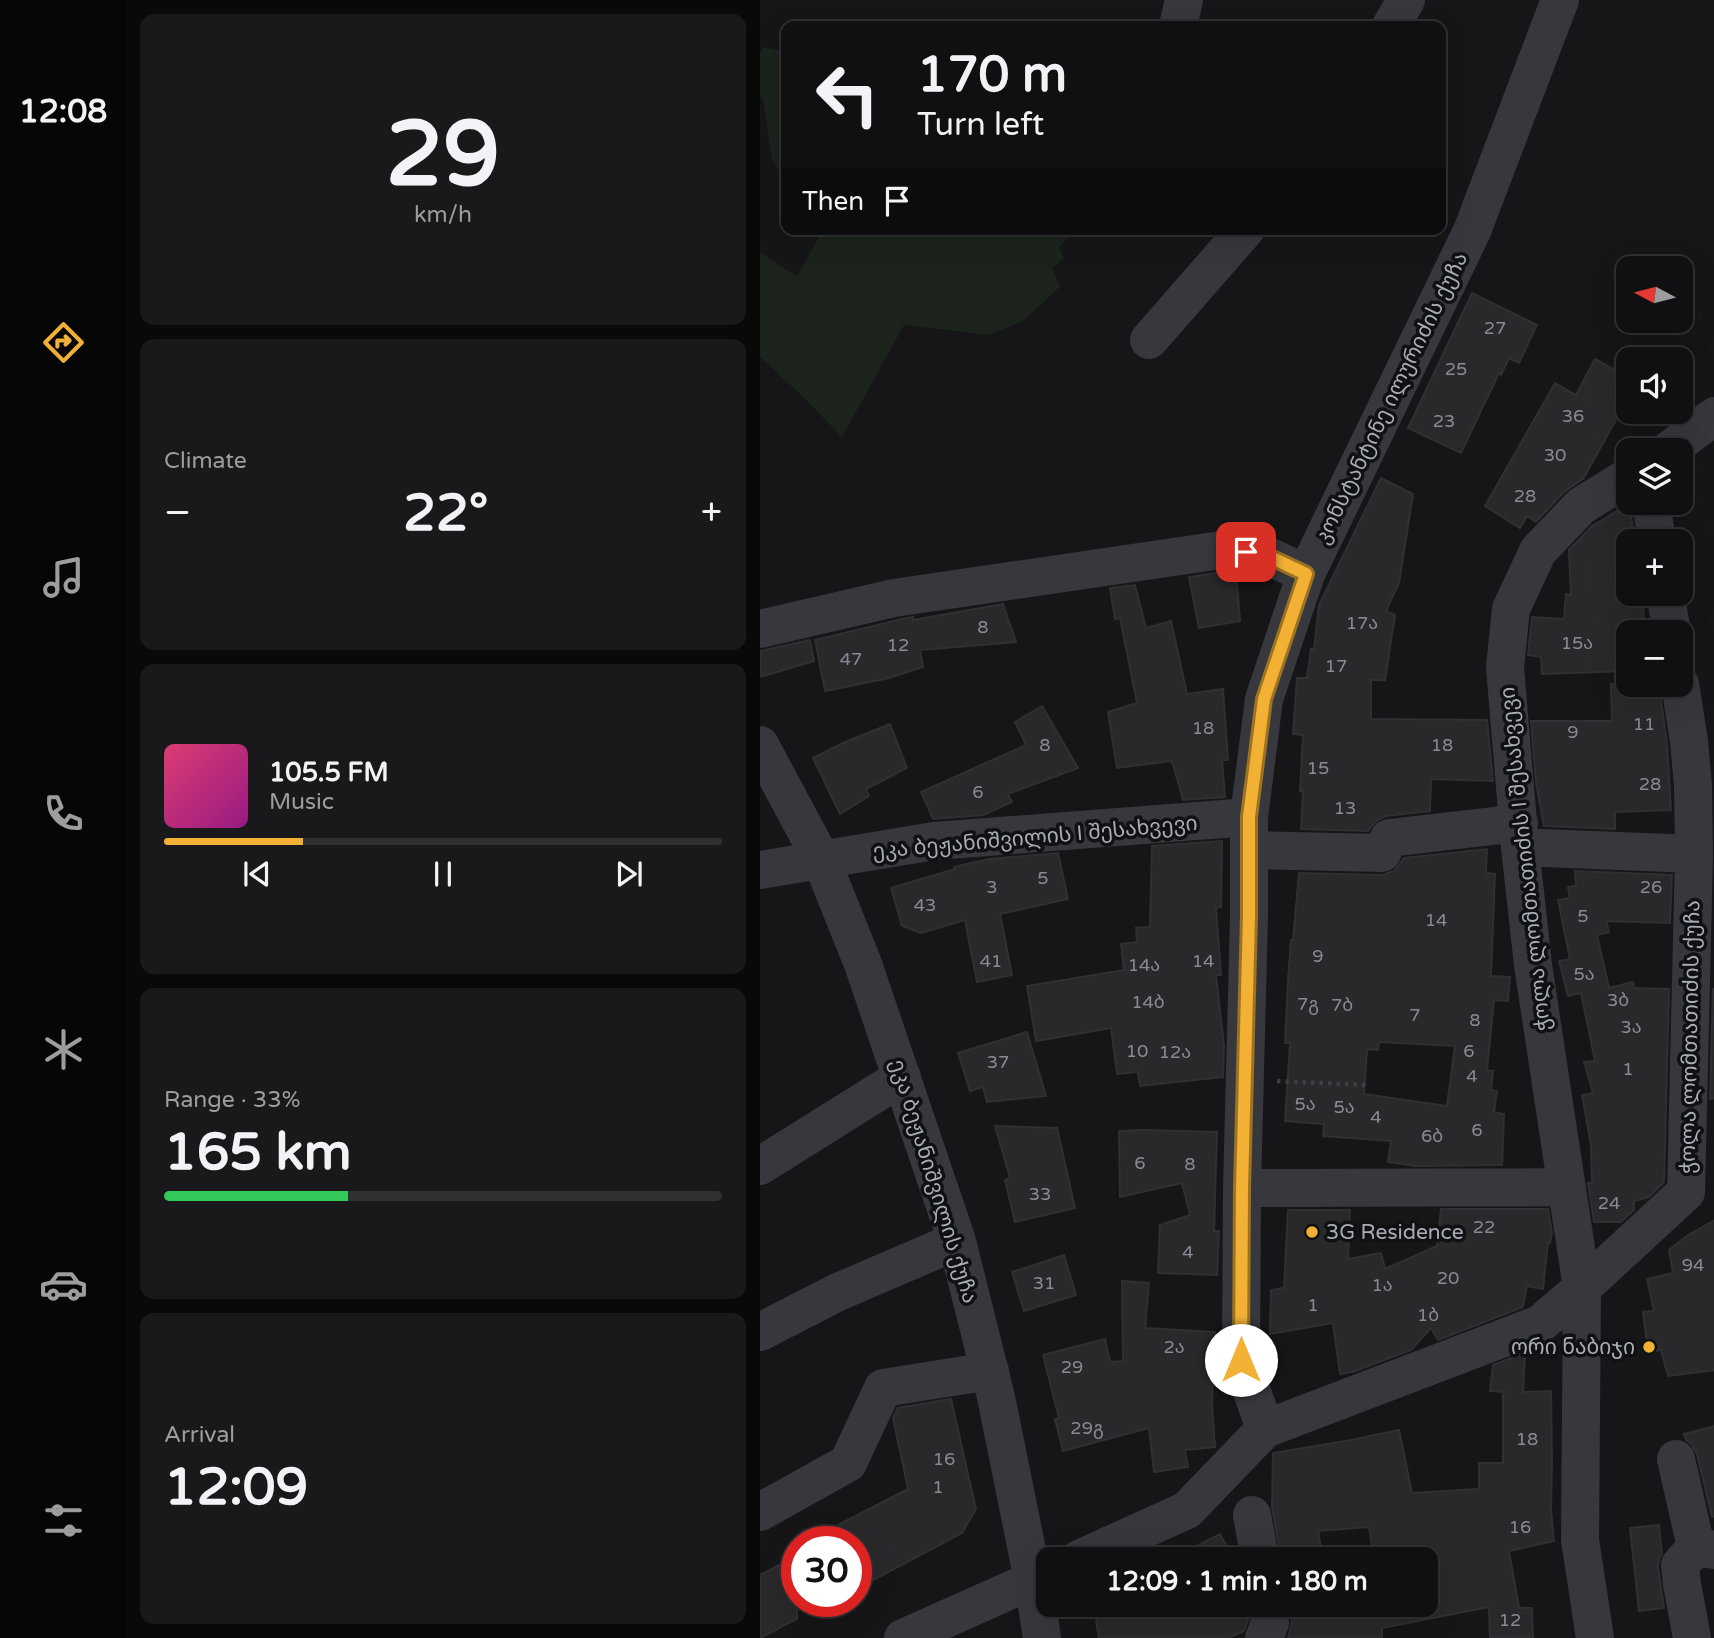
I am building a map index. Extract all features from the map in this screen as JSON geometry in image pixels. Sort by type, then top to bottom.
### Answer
[{"type":"street","points":[[1179,21],[1184,0]]},
{"type":"street","points":[[1394,21],[1406,0]]},
{"type":"street","name":"კონსტანტინე ილურიძის ქუჩა","points":[[1265,1429],[1241,1360],[1249,834],[1264,699],[1306,574],[1472,231],[1560,0]]},
{"type":"street","points":[[1149,340],[1241,235]]},
{"type":"street","points":[[1685,438],[1714,416]]},
{"type":"street","name":"ჭოლა ლომთათიძის I შესახვევი","points":[[1582,1288],[1533,965],[1505,667],[1511,608],[1538,551],[1581,506],[1616,484]]},
{"type":"street","points":[[760,629],[894,598],[1228,549],[1264,554],[1306,574]]},
{"type":"street","name":"ჭოლა ლომთათიძის ქუჩა","points":[[1582,1288],[1700,1187],[1692,775],[1682,697]]},
{"type":"street","name":"ეკა ბეჟანიშვილის ქუჩა","points":[[760,746],[821,859],[863,964],[902,1077],[957,1241],[1036,1556]]},
{"type":"street","name":"ეკა ბეჟანიშვილის I შესახვევი","points":[[760,870],[934,841],[1249,834],[1382,853],[1389,838],[1520,835]]},
{"type":"street","points":[[1520,835],[1694,854]]},
{"type":"street","points":[[760,1166],[902,1077]]},
{"type":"street","points":[[1242,1188],[1567,1187]]},
{"type":"street","points":[[760,1332],[838,1292],[957,1241]]},
{"type":"street","points":[[1105,1547],[1187,1510],[1265,1429],[1540,1324],[1582,1288]]},
{"type":"street","points":[[1582,1288],[1580,1540],[1595,1638]]},
{"type":"street","points":[[760,1512],[848,1463],[883,1388],[990,1371]]},
{"type":"street","points":[[1676,1459],[1705,1549],[1680,1565],[1692,1638]]},
{"type":"street","points":[[1252,1516],[1258,1547]]},
{"type":"street","points":[[903,1638],[1036,1578]]},
{"type":"street","name":"ეკა ბეჟანიშვილის ქუჩა","points":[[1042,1617],[1042,1638]]},
{"type":"street","points":[[1264,1638],[1270,1623],[1269,1617]]},
{"type":"path","points":[[1245,1080],[1367,1085]]},
{"type":"shaded area","points":[[763,47],[781,51],[781,174],[772,160],[760,93],[760,53]]},
{"type":"shaded area","points":[[820,235],[1071,235],[1059,247],[1064,258],[1052,268],[1060,287],[1023,321],[989,335],[904,325],[842,437],[760,357],[760,252],[797,277]]},
{"type":"building","points":[[1472,293],[1537,325],[1519,363],[1509,358],[1501,375],[1499,373],[1461,453],[1408,428]]},
{"type":"building","points":[[1595,359],[1616,370],[1616,420],[1583,479],[1565,491],[1536,522],[1527,516],[1520,528],[1485,506],[1555,383],[1576,395]]},
{"type":"building","points":[[1381,478],[1413,494],[1399,583],[1386,611],[1395,615],[1385,680],[1371,680],[1371,719],[1487,720],[1493,781],[1431,779],[1430,811],[1386,816],[1376,821],[1368,831],[1301,829],[1303,735],[1293,734],[1297,678],[1307,678],[1311,649],[1314,649],[1319,605]]},
{"type":"building","points":[[1616,512],[1616,515],[1631,515],[1633,529],[1616,529],[1616,606],[1644,606],[1643,620],[1616,620],[1616,671],[1542,674],[1541,657],[1528,655],[1532,617],[1564,619],[1566,594],[1571,595],[1569,550],[1592,526]]},
{"type":"building","points":[[1236,572],[1240,621],[1199,628],[1189,577]]},
{"type":"building","points":[[1135,585],[1146,628],[1171,621],[1187,694],[1223,689],[1228,760],[1222,760],[1225,797],[1183,800],[1172,761],[1117,768],[1108,712],[1137,703],[1120,618],[1115,619],[1110,588]]},
{"type":"building","points":[[1003,604],[1016,642],[920,650],[923,667],[889,678],[825,691],[815,640],[913,617],[913,620]]},
{"type":"building","points":[[810,640],[814,661],[760,677],[760,651]]},
{"type":"building","points":[[1611,684],[1616,684],[1616,697],[1661,697],[1671,810],[1615,812],[1615,829],[1544,826],[1536,782],[1531,721],[1612,721]]},
{"type":"building","points":[[1042,706],[1078,768],[1008,794],[1012,802],[983,815],[933,819],[921,792],[1026,745],[1015,722]]},
{"type":"building","points":[[890,724],[907,768],[866,789],[869,796],[840,814],[813,758]]},
{"type":"building","points":[[1222,841],[1221,907],[1216,908],[1221,975],[1216,975],[1224,1046],[1223,1077],[1140,1086],[1138,1072],[1117,1074],[1111,1028],[1036,1041],[1027,986],[1124,970],[1121,944],[1137,942],[1136,928],[1150,927],[1152,846]]},
{"type":"building","points":[[1487,849],[1486,873],[1495,874],[1491,976],[1510,977],[1508,1001],[1494,1000],[1487,1070],[1493,1071],[1491,1090],[1497,1091],[1494,1112],[1504,1114],[1502,1165],[1415,1166],[1388,1162],[1391,1141],[1323,1136],[1324,1124],[1285,1121],[1290,1043],[1285,1043],[1288,980],[1299,873],[1382,875],[1394,871],[1404,858]],"holes":[[[1379,1042],[1455,1046],[1447,1106],[1364,1094],[1367,1049],[1378,1050]]]},
{"type":"building","points":[[1058,853],[1068,899],[1000,914],[1012,975],[977,982],[965,920],[921,933],[902,926],[891,888],[955,869],[954,867],[990,859]]},
{"type":"building","points":[[1575,871],[1672,875],[1670,923],[1606,921],[1609,932],[1597,935],[1609,988],[1633,982],[1634,988],[1669,989],[1664,1182],[1649,1197],[1634,1201],[1634,1210],[1621,1222],[1594,1222],[1588,1183],[1592,1183],[1591,1145],[1582,1095],[1593,1093],[1584,1062],[1595,1061],[1581,993],[1568,996],[1559,961],[1570,959],[1558,900],[1570,898],[1568,887],[1576,886]]},
{"type":"building","points":[[1713,989],[1715,1098],[1710,1099]]},
{"type":"building","points":[[1027,1032],[1046,1096],[987,1102],[983,1087],[970,1091],[958,1053]]},
{"type":"building","points":[[995,1126],[1057,1128],[1075,1208],[1015,1222],[1005,1180],[1010,1178]]},
{"type":"building","points":[[1119,1131],[1217,1132],[1214,1231],[1219,1231],[1217,1275],[1158,1273],[1160,1225],[1190,1215],[1182,1183],[1120,1197]]},
{"type":"building","points":[[1441,1209],[1548,1209],[1552,1233],[1548,1243],[1543,1289],[1527,1286],[1523,1307],[1438,1340],[1431,1328],[1411,1350],[1340,1374],[1333,1323],[1270,1334],[1271,1290],[1284,1288],[1288,1210],[1350,1210],[1348,1259],[1381,1253],[1385,1269],[1437,1246]]},
{"type":"building","points":[[1715,1220],[1715,1370],[1668,1376],[1661,1350],[1648,1352],[1643,1312],[1654,1311],[1647,1279],[1673,1273],[1669,1250],[1688,1235]]},
{"type":"building","points":[[1064,1255],[1076,1295],[1024,1311],[1012,1272]]},
{"type":"building","points":[[1122,1281],[1149,1283],[1145,1328],[1215,1332],[1212,1403],[1215,1447],[1185,1450],[1188,1467],[1154,1472],[1149,1428],[1063,1451],[1055,1419],[1059,1418],[1043,1355],[1105,1339],[1110,1362],[1123,1361]]},
{"type":"building","points":[[1525,1353],[1523,1392],[1551,1391],[1551,1509],[1554,1541],[1509,1551],[1519,1608],[1532,1608],[1533,1638],[1490,1638],[1489,1607],[1382,1628],[1382,1638],[1288,1638],[1292,1617],[1438,1617],[1438,1547],[1372,1547],[1369,1527],[1318,1531],[1321,1547],[1279,1547],[1272,1507],[1273,1453],[1399,1430],[1412,1493],[1479,1489],[1479,1463],[1503,1463],[1503,1393],[1507,1392],[1490,1391],[1493,1365]]},
{"type":"building","points":[[951,1399],[976,1509],[962,1533],[872,1581],[872,1526],[836,1526],[908,1489],[893,1418],[898,1408]]},
{"type":"building","points":[[1715,1426],[1715,1516],[1712,1517],[1697,1454],[1684,1434]]},
{"type":"building","points":[[1659,1525],[1662,1554],[1658,1567],[1664,1608],[1639,1611],[1630,1528]]},
{"type":"building","points":[[1220,1534],[1227,1547],[1195,1547]]},
{"type":"building","points":[[781,1564],[781,1617],[797,1619],[760,1638],[760,1575]]},
{"type":"building","points":[[1098,1617],[1248,1617],[1248,1620],[1244,1631],[1228,1638],[1099,1638],[1096,1621]]},
{"type":"place","name":"3G Residence","points":[[1312,1232]]},
{"type":"place","name":"ორი ნაბიჯი","points":[[1649,1347]]},
{"type":"route","points":[[1241,1360],[1249,817],[1264,699],[1306,574],[1264,554],[1246,552]]}]
